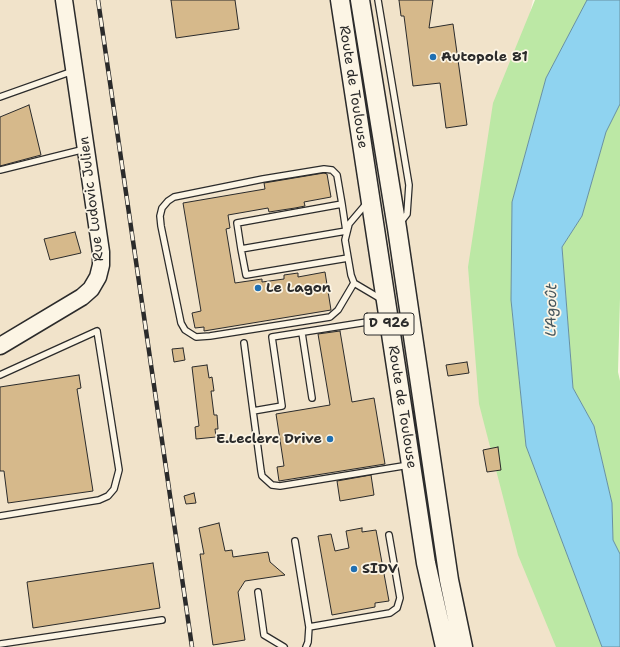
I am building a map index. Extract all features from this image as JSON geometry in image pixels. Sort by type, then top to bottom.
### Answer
[{"type":"main road","name":"Rue Ludovic Julien","points":[[0,346],[82,297],[91,289],[98,278],[101,265],[101,252],[64,0]]},
{"type":"main road","name":"Route de Toulouse","points":[[340,0],[426,563],[445,647]]},
{"type":"main road","name":"Route de Toulouse","points":[[360,0],[397,228],[449,580],[463,647]]},
{"type":"lane","points":[[378,0],[409,184],[407,214],[397,228]]},
{"type":"lane","points":[[0,97],[74,70]]},
{"type":"lane","points":[[0,170],[86,148]]},
{"type":"lane","points":[[354,283],[338,310],[330,317],[196,337],[185,330],[182,323],[161,226],[160,216],[162,208],[168,200],[174,197],[263,179],[324,169],[332,170],[337,174],[346,231],[345,240],[351,275],[354,283],[387,311]]},
{"type":"lane","points":[[346,231],[353,218],[360,212],[370,198]]},
{"type":"lane","points":[[342,204],[237,223],[246,275],[348,258]]},
{"type":"lane","points":[[241,249],[346,231]]},
{"type":"lane","points":[[253,411],[282,406],[272,338],[302,333],[387,311]]},
{"type":"lane","points":[[0,375],[97,330],[119,470],[118,480],[114,489],[108,496],[99,500],[0,516]]},
{"type":"lane","points":[[302,333],[312,398]]},
{"type":"lane","points":[[244,343],[261,472],[262,476],[272,484],[280,486],[411,464]]},
{"type":"lane","points":[[309,627],[390,613],[398,608],[400,598],[390,536]]},
{"type":"lane","points":[[295,541],[309,627],[308,642],[306,647]]},
{"type":"lane","points":[[258,592],[264,635],[284,647]]},
{"type":"lane","points":[[0,644],[162,620]]},
{"type":"shaded area","points":[[0,0],[533,0],[496,164],[506,456],[583,647],[0,647]]},
{"type":"green space","points":[[535,0],[587,0],[546,78],[512,202],[511,300],[526,446],[602,647],[556,647],[518,555],[479,404],[468,267],[493,103]]},
{"type":"green space","points":[[620,104],[620,298],[618,372],[620,381],[620,554],[613,540],[612,503],[594,426],[573,388],[562,247],[582,216],[606,132]]},
{"type":"water","name":"L'Agoût","points":[[587,0],[620,0],[620,104],[606,132],[582,216],[562,247],[573,388],[594,426],[612,503],[613,540],[620,554],[620,647],[602,647],[526,446],[511,300],[512,202],[546,78]]},
{"type":"building","points":[[171,0],[235,0],[239,29],[176,38]]},
{"type":"building","name":"Autopole 81","points":[[399,0],[433,0],[429,28],[453,24],[467,125],[446,128],[440,83],[413,86],[404,16],[401,16]]},
{"type":"building","points":[[29,105],[41,155],[0,166],[0,117]]},
{"type":"building","points":[[324,173],[327,174],[331,197],[304,202],[305,206],[295,208],[269,212],[268,208],[228,215],[230,228],[226,229],[235,283],[262,279],[262,282],[284,279],[284,275],[298,273],[298,277],[325,272],[331,310],[204,331],[204,327],[195,328],[192,313],[201,311],[183,203],[265,189],[264,183]]},
{"type":"building","points":[[75,232],[81,253],[50,260],[44,239]]},
{"type":"building","name":"E.Leclerc Drive","points":[[340,331],[352,402],[374,398],[385,464],[279,481],[277,467],[284,466],[276,414],[330,405],[318,334]]},
{"type":"building","points":[[183,348],[185,360],[174,362],[172,349]]},
{"type":"building","points":[[467,362],[469,373],[448,376],[446,365]]},
{"type":"building","points":[[207,365],[209,378],[212,377],[214,391],[211,391],[214,415],[217,415],[218,429],[215,429],[216,437],[196,439],[195,427],[199,426],[192,367]]},
{"type":"building","points":[[79,375],[81,388],[77,389],[93,491],[8,503],[4,471],[0,471],[0,387]]},
{"type":"building","points":[[498,447],[501,470],[487,472],[483,450]]},
{"type":"building","points":[[371,475],[374,495],[340,501],[337,481]]},
{"type":"building","points":[[194,493],[196,503],[186,504],[184,496]]},
{"type":"building","points":[[219,523],[225,551],[232,550],[233,557],[268,552],[270,562],[285,575],[245,581],[238,592],[245,640],[213,645],[200,554],[204,554],[199,528]]},
{"type":"building","name":"SIDV","points":[[362,528],[362,532],[376,530],[389,601],[375,603],[375,607],[332,615],[318,536],[331,534],[335,551],[349,548],[346,531]]},
{"type":"building","points":[[153,563],[160,608],[33,628],[27,582]]},
{"type":"railway","points":[[98,0],[192,647]]},
{"type":"place","name":"Autopole 81","points":[[433,57]]},
{"type":"place","name":"Le Lagon","points":[[258,288]]},
{"type":"place","name":"E.Leclerc Drive","points":[[330,439]]},
{"type":"place","name":"SIDV","points":[[354,569]]}]
